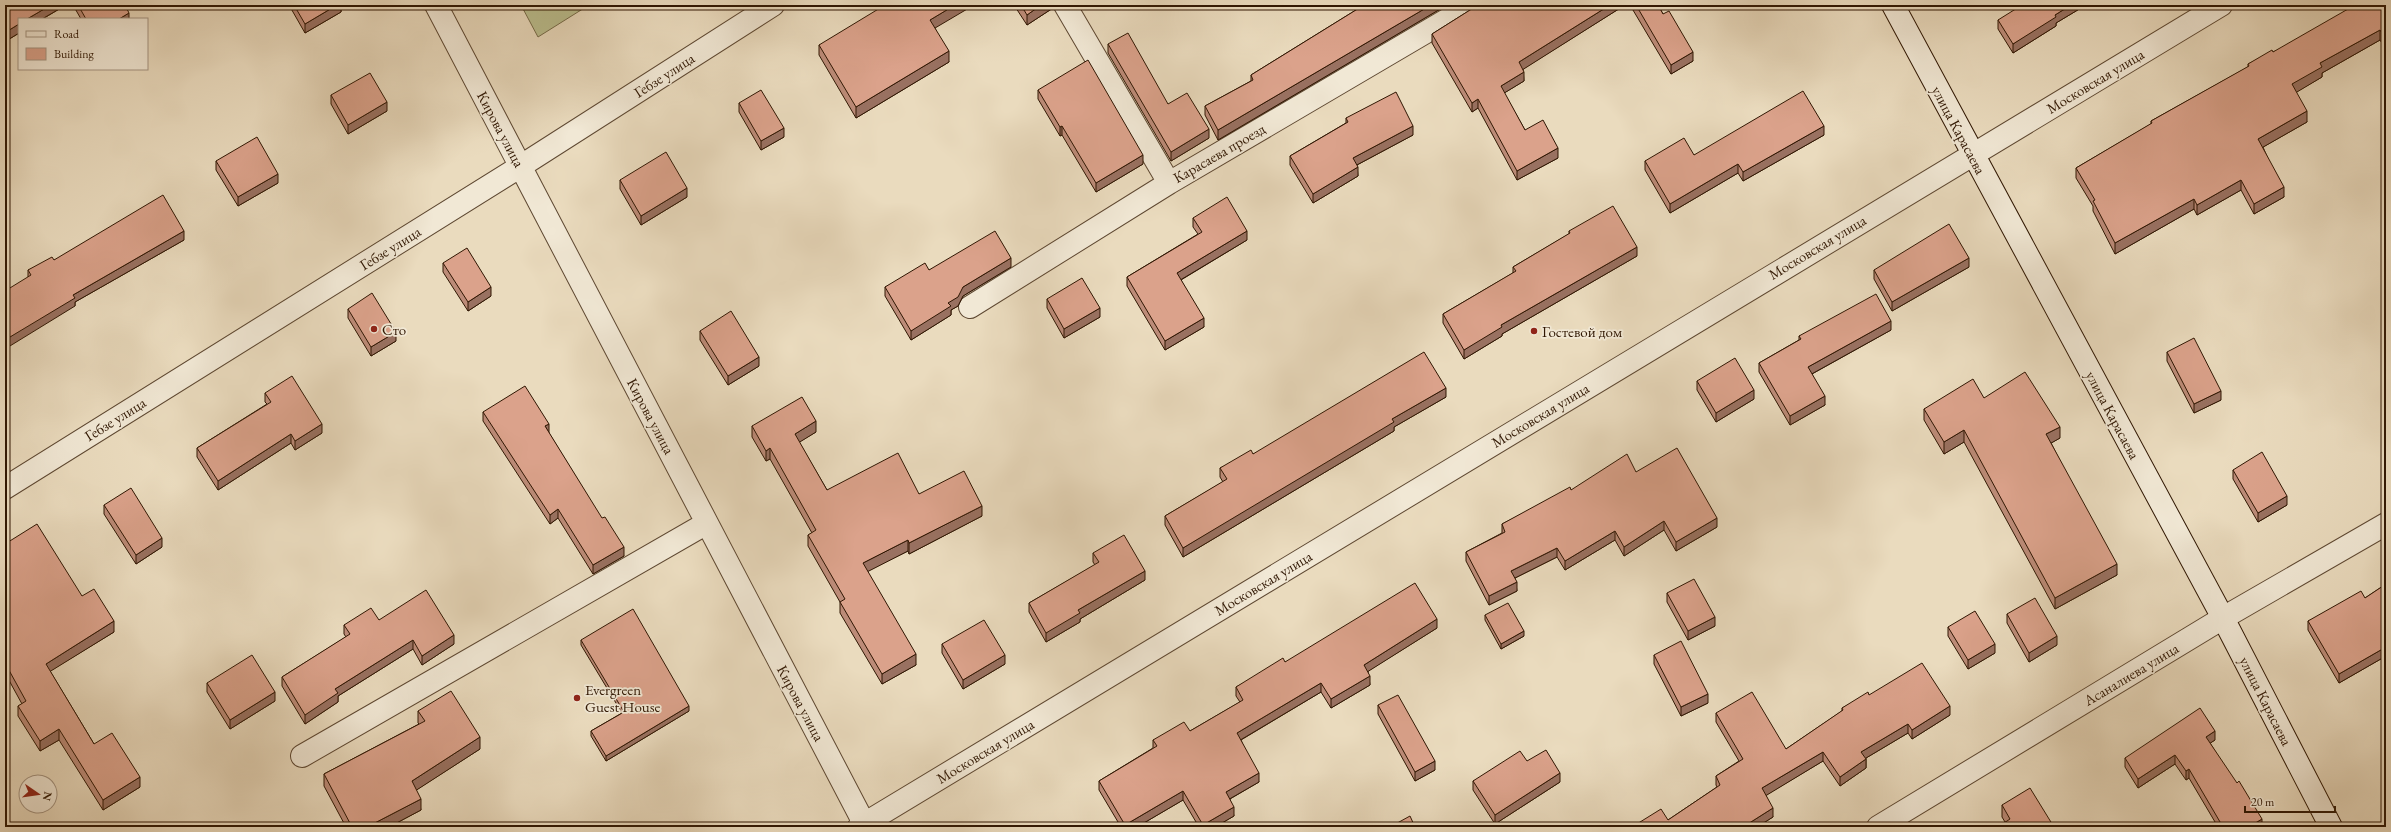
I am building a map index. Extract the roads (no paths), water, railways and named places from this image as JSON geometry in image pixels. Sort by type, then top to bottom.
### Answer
[{"type":"street","name":"Кирова улица","points":[[436,5],[707,523],[863,826]]},
{"type":"street","name":"Гебзе улица","points":[[5,488],[521,166],[773,5]]},
{"type":"street","points":[[1065,5],[1169,183]]},
{"type":"street","name":"Карасаева проезд","points":[[970,307],[1169,183],[1472,5]]},
{"type":"street","name":"улица Карасаева","points":[[1893,5],[1971,154],[2223,618],[2331,827]]},
{"type":"street","name":"Московская улица","points":[[863,826],[1971,154],[2221,5]]},
{"type":"street","points":[[302,756],[707,523]]},
{"type":"street","name":"Асаналиева улица","points":[[1878,827],[2223,618],[2386,524]]},
{"type":"place","name":"Сто","points":[[374,329]]},
{"type":"place","name":"Гостевой дом","points":[[1534,331]]},
{"type":"place","name":"Evergreen Guest House","points":[[577,698]]}]
